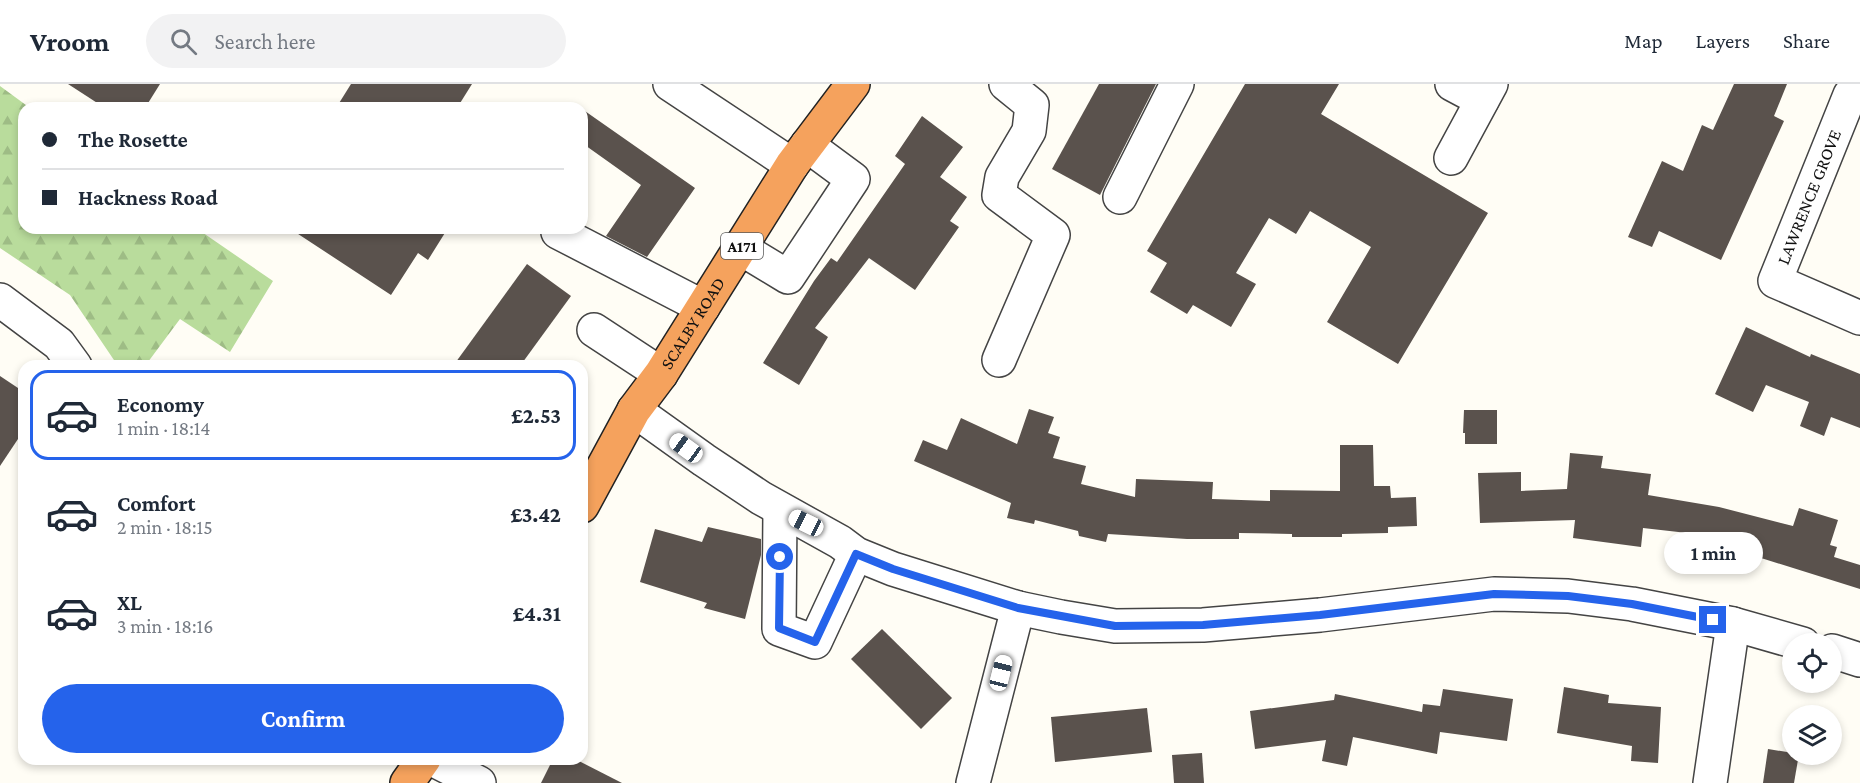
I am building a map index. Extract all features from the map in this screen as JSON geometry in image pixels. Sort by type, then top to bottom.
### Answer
[{"type":"highway","name":"SCALBY ROAD","points":[[588,495],[634,410],[661,374],[799,155],[853,84]]},
{"type":"highway","points":[[407,783],[420,765]]},
{"type":"street","points":[[670,84],[799,155],[853,179],[788,277],[740,248]]},
{"type":"street","points":[[999,360],[1053,235],[999,195],[1002,177],[1029,131],[1032,105],[1006,84]]},
{"type":"street","points":[[1120,197],[1177,84]]},
{"type":"street","points":[[1451,158],[1487,92],[1452,84]]},
{"type":"street","name":"LAWRENCE GROVE","points":[[1851,95],[1775,281],[1860,318]]},
{"type":"street","points":[[562,234],[703,307]]},
{"type":"street","points":[[0,300],[58,344],[70,360]]},
{"type":"street","points":[[594,330],[661,374]]},
{"type":"street","points":[[634,410],[780,510],[831,537],[856,554],[893,569],[1018,608],[1115,626],[1203,625],[1320,615],[1494,594],[1568,596],[1632,604],[1733,624],[1782,638]]},
{"type":"street","points":[[780,510],[779,628],[815,642],[856,554]]},
{"type":"street","points":[[973,783],[1018,608]]},
{"type":"street","points":[[1710,783],[1733,624]]},
{"type":"street","points":[[1842,654],[1860,660]]},
{"type":"street","points":[[444,765],[479,783]]},
{"type":"green space","points":[[0,86],[22,102],[18,102],[18,234],[205,234],[273,281],[230,352],[180,319],[149,360],[114,360],[70,295],[0,248]]},
{"type":"building","points":[[68,84],[160,84],[149,102],[96,102]]},
{"type":"building","points":[[351,84],[472,84],[461,102],[340,102]]},
{"type":"building","points":[[1099,84],[1156,84],[1100,195],[1052,169]]},
{"type":"building","points":[[1245,84],[1339,84],[1321,114],[1488,213],[1398,364],[1327,322],[1371,247],[1310,211],[1296,234],[1269,218],[1236,273],[1256,284],[1231,327],[1193,305],[1187,314],[1150,292],[1167,263],[1147,251]]},
{"type":"building","points":[[1734,84],[1787,84],[1774,116],[1784,121],[1721,260],[1659,231],[1652,247],[1628,237],[1662,161],[1683,171],[1702,125],[1713,130]]},
{"type":"building","points":[[588,113],[695,188],[647,257],[606,236],[641,185],[588,147]]},
{"type":"building","points":[[922,116],[963,147],[940,177],[967,197],[950,221],[959,227],[915,290],[869,258],[815,328],[828,337],[799,385],[763,363],[814,281],[831,258],[837,262],[905,164],[895,156]]},
{"type":"building","points":[[298,234],[444,234],[428,260],[418,253],[391,295]]},
{"type":"building","points":[[527,264],[571,296],[524,360],[457,360]]},
{"type":"building","points":[[1746,327],[1810,357],[1811,354],[1860,374],[1860,428],[1831,417],[1824,436],[1800,426],[1809,402],[1766,385],[1753,412],[1715,394]]},
{"type":"building","points":[[0,376],[18,388],[18,439],[0,466]]},
{"type":"building","points":[[1029,409],[1054,417],[1048,433],[1060,437],[1053,458],[1086,466],[1081,484],[1135,497],[1136,479],[1213,482],[1212,499],[1270,501],[1270,490],[1340,491],[1340,445],[1373,445],[1374,486],[1390,486],[1391,498],[1416,497],[1417,526],[1388,527],[1388,533],[1342,534],[1342,537],[1292,537],[1292,534],[1239,533],[1239,539],[1187,539],[1108,534],[1106,542],[1079,536],[1078,531],[1035,520],[1034,524],[1007,518],[1011,503],[914,461],[923,440],[947,450],[961,418],[1017,444]]},
{"type":"building","points":[[1464,410],[1497,410],[1497,444],[1465,444]]},
{"type":"building","points":[[1570,453],[1603,456],[1601,468],[1651,474],[1648,495],[1719,507],[1793,526],[1799,508],[1838,520],[1830,545],[1837,547],[1834,557],[1860,565],[1860,589],[1742,552],[1741,558],[1702,548],[1705,535],[1643,528],[1641,547],[1573,538],[1575,520],[1480,523],[1478,473],[1521,472],[1521,491],[1567,489]]},
{"type":"building","points":[[708,527],[761,539],[761,555],[745,619],[704,608],[707,603],[640,582],[655,529],[702,542]]},
{"type":"building","points":[[882,629],[952,698],[921,729],[851,659]]},
{"type":"building","points":[[1564,687],[1609,695],[1608,703],[1661,707],[1658,763],[1631,761],[1632,746],[1557,733]]},
{"type":"building","points":[[1443,689],[1513,699],[1507,741],[1440,732],[1437,754],[1353,737],[1347,766],[1322,761],[1326,740],[1255,749],[1250,711],[1334,700],[1335,694],[1422,712],[1423,704],[1440,706]]},
{"type":"building","points":[[1147,708],[1152,752],[1055,762],[1051,717]]},
{"type":"building","points":[[1768,749],[1782,751],[1782,765],[1797,765],[1794,783],[1763,783]]},
{"type":"building","points":[[1202,753],[1204,783],[1174,783],[1172,755]]},
{"type":"building","points":[[550,765],[587,765],[622,783],[541,783]]},
{"type":"route","points":[[780,557],[779,628],[815,642],[856,554],[893,569],[1018,608],[1115,626],[1203,625],[1320,615],[1494,594],[1568,596],[1632,604],[1713,620]]}]
